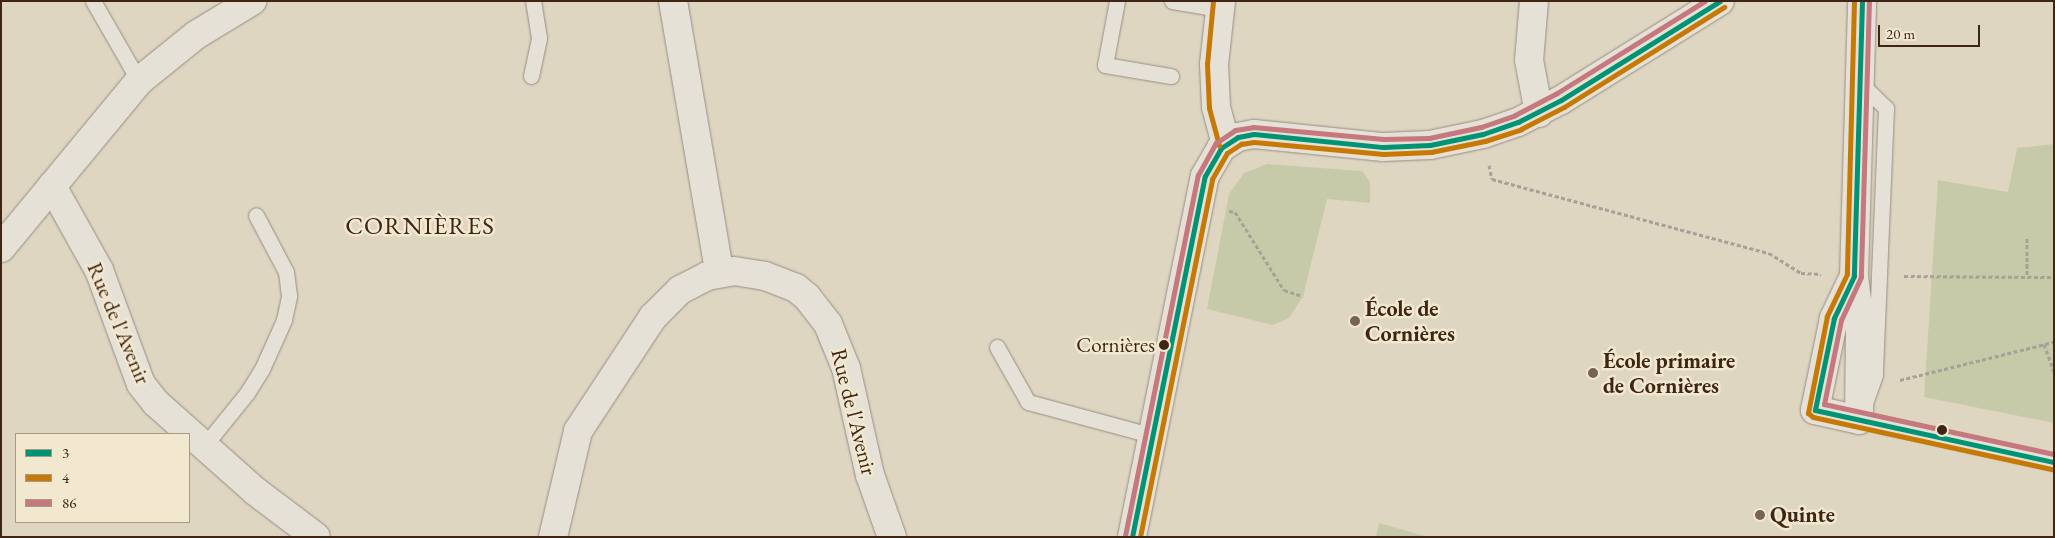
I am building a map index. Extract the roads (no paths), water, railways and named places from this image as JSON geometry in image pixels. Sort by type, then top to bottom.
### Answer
[{"type":"street","points":[[1,248],[139,81],[196,35],[252,1]]},
{"type":"street","points":[[672,1],[719,271]]},
{"type":"street","points":[[1534,1],[1529,60],[1539,113]]},
{"type":"street","points":[[1132,537],[1207,168],[1226,144],[1254,134],[1366,146],[1403,147],[1483,134],[1539,113],[1720,1]]},
{"type":"street","points":[[1854,276],[1834,318],[1816,410],[1859,420],[1860,324],[1854,276],[1862,1]]},
{"type":"street","points":[[1221,5],[1214,73],[1216,107],[1226,144]]},
{"type":"street","name":"Rue de l'Avenir","points":[[52,186],[99,270],[141,384],[156,403],[255,491],[316,537]]},
{"type":"street","name":"Rue de l'Avenir","points":[[553,537],[578,431],[653,317],[680,290],[719,271],[747,272],[796,288],[807,297],[828,324],[846,368],[870,475],[892,537]]},
{"type":"lane","points":[[93,1],[139,81]]},
{"type":"lane","points":[[531,76],[539,38],[533,1]]},
{"type":"lane","points":[[1117,1],[1105,65],[1171,76]]},
{"type":"lane","points":[[1172,1],[1221,5]]},
{"type":"lane","points":[[1861,84],[1886,108],[1875,375],[1859,420],[2054,462]]},
{"type":"lane","points":[[205,445],[247,393],[262,369],[284,320],[289,296],[286,272],[256,215]]},
{"type":"lane","points":[[997,347],[1028,402],[1154,436]]},
{"type":"place","name":"École de Cornières","points":[[1355,321]]},
{"type":"place","name":"Cornières","points":[[1164,345]]},
{"type":"place","name":"École primaire de Cornières","points":[[1593,373]]},
{"type":"place","name":"Quinte","points":[[1760,515]]},
{"type":"district","name":"CORNIÈRES","points":[[420,225]]}]
